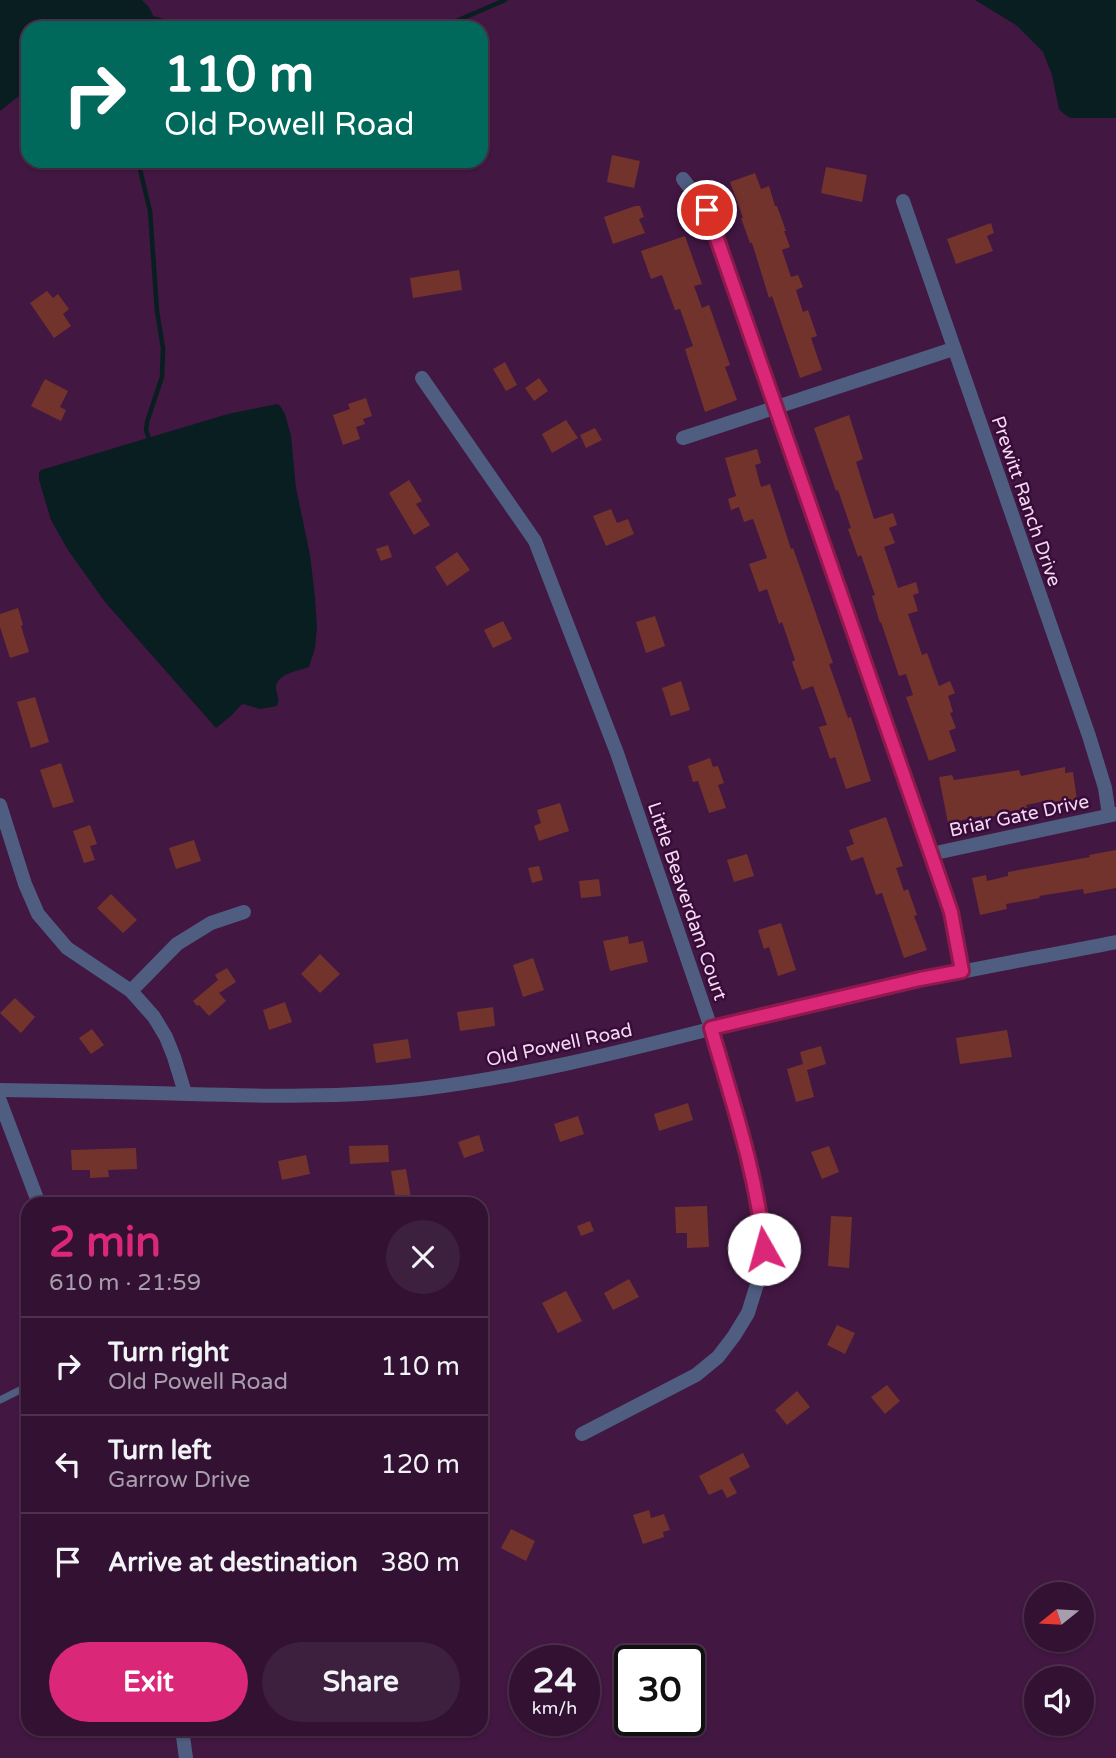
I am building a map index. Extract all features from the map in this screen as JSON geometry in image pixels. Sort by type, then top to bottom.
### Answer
[{"type":"street","points":[[683,179],[707,210],[951,912],[962,971]]},
{"type":"street","name":"Prewitt Ranch Drive","points":[[903,201],[1089,736],[1113,815]]},
{"type":"street","points":[[683,438],[953,348]]},
{"type":"street","name":"Little Beaverdam Court","points":[[422,378],[535,541],[617,753],[711,1028],[746,1153],[761,1222],[764,1249],[748,1313],[718,1357],[696,1375],[582,1434]]},
{"type":"street","points":[[0,805],[25,884],[38,914],[67,948],[131,990],[154,1017],[166,1037],[185,1093]]},
{"type":"street","name":"Briar Gate Drive","points":[[931,854],[1113,815]]},
{"type":"street","points":[[131,990],[177,944],[211,923],[244,912]]},
{"type":"street","name":"Old Powell Road","points":[[0,1090],[335,1096],[444,1086],[552,1068],[830,999],[1116,942]]},
{"type":"street","points":[[0,1101],[36,1197]]},
{"type":"street","points":[[183,1736],[186,1758]]},
{"type":"lane","points":[[0,1399],[21,1389]]},
{"type":"shaded area","points":[[0,0],[142,0],[149,7],[156,21],[21,21],[21,94],[0,111]]},
{"type":"shaded area","points":[[975,0],[1116,0],[1116,118],[1070,118],[1064,114],[1059,109],[1052,75],[1043,52],[1016,25]]},
{"type":"shaded area","points":[[277,404],[285,414],[291,436],[296,488],[310,555],[317,628],[315,648],[309,667],[279,680],[276,689],[277,706],[260,709],[243,704],[216,728],[105,602],[68,550],[51,520],[39,472],[228,414]]},
{"type":"building","points":[[612,155],[640,161],[634,188],[607,182]]},
{"type":"building","points":[[826,167],[867,175],[862,202],[821,193]]},
{"type":"building","points":[[755,173],[761,189],[769,186],[777,206],[790,247],[782,250],[791,277],[798,275],[803,287],[796,290],[803,312],[808,310],[817,336],[811,338],[822,370],[800,378],[772,296],[769,298],[730,182]]},
{"type":"building","points":[[640,206],[644,217],[639,219],[645,233],[613,244],[604,217]]},
{"type":"building","points":[[991,223],[994,233],[987,236],[993,251],[956,264],[947,239]]},
{"type":"building","points":[[685,236],[702,284],[694,286],[702,308],[709,305],[730,365],[725,367],[737,400],[705,412],[685,349],[693,346],[680,309],[675,310],[662,275],[651,279],[641,251]]},
{"type":"building","points":[[459,270],[462,290],[413,298],[410,278]]},
{"type":"building","points":[[47,291],[53,298],[58,294],[69,309],[63,314],[71,326],[54,338],[30,303]]},
{"type":"building","points":[[505,362],[517,385],[506,391],[493,369]]},
{"type":"building","points":[[539,378],[548,391],[534,401],[525,388]]},
{"type":"building","points":[[45,379],[68,391],[60,407],[66,410],[61,421],[31,406]]},
{"type":"building","points":[[366,398],[372,416],[363,419],[365,424],[356,427],[360,439],[343,445],[333,415],[350,409],[348,404]]},
{"type":"building","points":[[849,415],[863,459],[856,462],[874,519],[893,513],[897,525],[889,528],[895,543],[884,547],[898,588],[916,582],[919,593],[913,595],[918,611],[908,614],[922,655],[927,653],[939,686],[950,681],[955,693],[948,696],[953,712],[950,713],[956,728],[949,731],[956,751],[929,761],[906,697],[913,695],[906,674],[899,676],[872,596],[875,595],[861,555],[858,557],[848,529],[851,528],[814,428]]},
{"type":"building","points":[[566,420],[578,438],[552,453],[542,434]]},
{"type":"building","points":[[595,428],[602,440],[586,448],[580,435]]},
{"type":"building","points":[[757,449],[761,463],[755,465],[761,487],[770,484],[871,781],[846,789],[835,757],[830,759],[819,727],[827,725],[813,686],[802,690],[782,622],[779,624],[767,589],[759,592],[749,564],[767,558],[753,519],[744,522],[739,507],[731,510],[728,499],[736,496],[725,458]]},
{"type":"building","points":[[409,480],[422,501],[416,504],[430,525],[414,535],[389,493]]},
{"type":"building","points":[[611,509],[617,523],[628,519],[634,534],[606,546],[593,516]]},
{"type":"building","points":[[388,545],[392,557],[381,561],[376,549]]},
{"type":"building","points":[[457,552],[470,570],[447,586],[435,567]]},
{"type":"building","points":[[18,608],[29,652],[10,658],[0,627],[0,614]]},
{"type":"building","points":[[655,616],[665,646],[646,653],[636,622]]},
{"type":"building","points":[[503,621],[512,639],[493,648],[484,630]]},
{"type":"building","points":[[681,681],[690,710],[671,716],[662,688]]},
{"type":"building","points":[[35,697],[49,742],[31,748],[17,702]]},
{"type":"building","points":[[710,758],[713,767],[718,766],[724,783],[718,785],[726,808],[709,813],[698,781],[693,782],[688,766]]},
{"type":"building","points":[[61,763],[74,802],[53,808],[40,770]]},
{"type":"building","points":[[1065,767],[1065,773],[1073,772],[1077,800],[1050,803],[1050,800],[1026,805],[1027,808],[1007,814],[948,823],[939,777],[952,775],[954,780],[1019,770],[1021,776]]},
{"type":"building","points":[[560,803],[569,831],[539,841],[534,826],[541,823],[537,810]]},
{"type":"building","points":[[886,817],[903,866],[896,868],[904,891],[908,889],[917,915],[914,916],[927,950],[904,958],[882,893],[876,895],[863,857],[851,861],[846,847],[854,844],[849,830]]},
{"type":"building","points":[[90,825],[97,844],[90,846],[95,860],[84,863],[73,831]]},
{"type":"building","points":[[194,840],[201,861],[176,869],[169,848]]},
{"type":"building","points":[[1116,850],[1116,888],[1084,894],[1083,889],[1039,896],[1040,898],[1006,904],[1007,909],[980,915],[972,878],[986,875],[987,881],[1008,876],[1008,872]]},
{"type":"building","points":[[747,854],[754,876],[734,882],[727,860]]},
{"type":"building","points":[[539,866],[543,880],[532,883],[528,868]]},
{"type":"building","points":[[599,879],[601,896],[581,898],[579,881]]},
{"type":"building","points":[[111,894],[137,920],[123,933],[97,908]]},
{"type":"building","points":[[781,923],[796,970],[778,976],[769,947],[764,949],[758,930]]},
{"type":"building","points":[[628,936],[629,944],[643,941],[648,962],[610,971],[603,941]]},
{"type":"building","points":[[320,954],[340,974],[320,993],[301,974]]},
{"type":"building","points":[[533,958],[544,990],[523,997],[513,965]]},
{"type":"building","points":[[227,968],[236,982],[219,993],[226,1001],[209,1016],[193,1001],[218,980],[215,975]]},
{"type":"building","points":[[15,998],[35,1017],[21,1033],[0,1013]]},
{"type":"building","points":[[285,1002],[292,1022],[269,1030],[263,1010]]},
{"type":"building","points":[[493,1007],[495,1026],[460,1031],[457,1012]]},
{"type":"building","points":[[92,1029],[104,1045],[91,1054],[79,1038]]},
{"type":"building","points":[[1007,1030],[1012,1057],[960,1064],[956,1038]]},
{"type":"building","points":[[408,1039],[411,1058],[376,1063],[373,1044]]},
{"type":"building","points":[[821,1046],[826,1064],[807,1070],[814,1097],[796,1102],[787,1069],[803,1064],[800,1052]]},
{"type":"building","points":[[688,1103],[693,1120],[659,1131],[654,1114]]},
{"type":"building","points":[[578,1116],[584,1134],[560,1142],[554,1124]]},
{"type":"building","points":[[479,1135],[484,1151],[464,1158],[458,1142]]},
{"type":"building","points":[[388,1145],[389,1162],[350,1164],[349,1146]]},
{"type":"building","points":[[829,1146],[839,1172],[822,1179],[811,1152]]},
{"type":"building","points":[[136,1148],[137,1169],[108,1170],[109,1177],[90,1178],[90,1170],[72,1170],[71,1150]]},
{"type":"building","points":[[306,1155],[310,1174],[282,1180],[278,1161]]},
{"type":"building","points":[[406,1169],[411,1197],[395,1197],[391,1171]]},
{"type":"building","points":[[707,1206],[709,1247],[687,1248],[687,1233],[676,1233],[675,1207]]},
{"type":"building","points":[[831,1216],[852,1217],[849,1268],[828,1266]]},
{"type":"building","points":[[590,1221],[594,1231],[581,1236],[577,1226]]},
{"type":"building","points":[[629,1279],[639,1297],[613,1310],[604,1293]]},
{"type":"building","points":[[566,1291],[582,1321],[558,1333],[542,1303]]},
{"type":"building","points":[[837,1325],[855,1333],[845,1354],[827,1345]]},
{"type":"building","points":[[887,1385],[900,1401],[885,1414],[871,1397]]},
{"type":"building","points":[[797,1391],[810,1407],[787,1425],[775,1410]]},
{"type":"building","points":[[743,1453],[750,1467],[729,1478],[737,1493],[727,1498],[722,1489],[709,1495],[699,1476]]},
{"type":"building","points":[[649,1510],[651,1518],[664,1514],[670,1530],[663,1532],[664,1537],[643,1544],[633,1515]]},
{"type":"building","points":[[511,1529],[535,1541],[526,1561],[501,1548]]},
{"type":"waterway","points":[[456,21],[505,0]]},
{"type":"waterway","points":[[150,19],[162,21]]},
{"type":"waterway","points":[[140,168],[150,211],[157,311],[163,348],[162,377],[147,422],[146,430],[150,442]]},
{"type":"route","points":[[707,210],[951,912],[962,971],[711,1028],[756,1194],[764,1249]]}]
